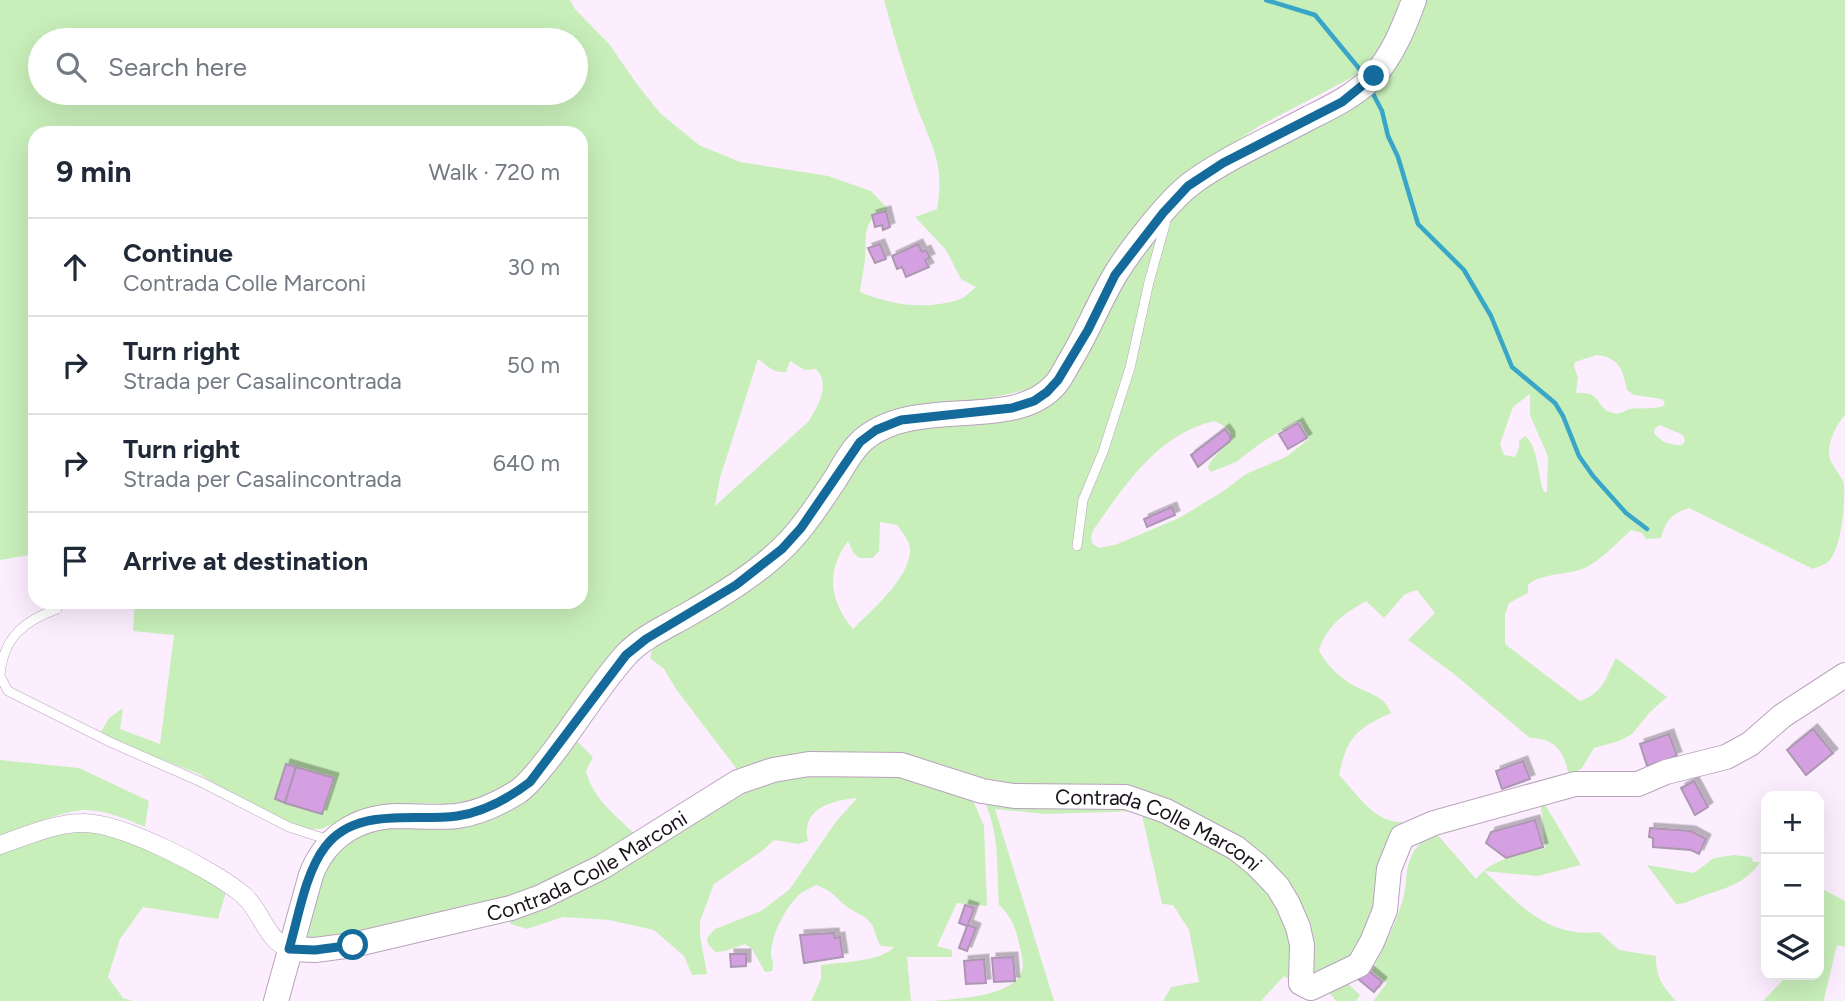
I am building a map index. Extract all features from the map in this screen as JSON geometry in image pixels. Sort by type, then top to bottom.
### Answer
[{"type":"street","points":[[276,1001],[311,875],[316,862],[331,841],[352,828],[382,818],[446,817],[473,812],[487,808],[522,788],[545,762],[626,655],[646,639],[736,585],[777,554],[801,528],[854,449],[876,430],[901,420],[1024,405],[1047,392],[1058,380],[1088,330],[1115,275],[1170,205],[1188,186],[1223,163],[1342,102],[1363,86],[1374,76],[1404,29],[1415,0]]},
{"type":"street","name":"Contrada Colle Marconi","points":[[289,949],[315,950],[353,945],[511,908],[541,897],[602,867],[738,782],[773,770],[809,764],[901,765],[982,791],[1014,796],[1126,797],[1166,811],[1236,848],[1278,887],[1288,904],[1302,945],[1301,984],[1311,988],[1359,965],[1385,911],[1389,869],[1402,837],[1434,823],[1575,784],[1639,784],[1666,772],[1726,757],[1750,744],[1782,716],[1845,676]]},
{"type":"street","points":[[0,845],[72,823],[96,824],[136,836],[176,855],[242,894],[278,944],[289,949]]},
{"type":"lane","points":[[1077,546],[1083,500],[1103,452],[1130,368],[1170,205]]},
{"type":"lane","points":[[57,609],[35,617],[21,627],[7,646],[0,675],[8,691],[110,742],[201,782],[289,827],[331,841]]},
{"type":"green space","points":[[0,0],[570,0],[575,9],[610,45],[660,113],[699,145],[740,162],[828,176],[871,191],[888,209],[879,213],[869,223],[860,292],[896,303],[933,305],[958,300],[976,287],[961,279],[946,250],[915,217],[937,209],[938,164],[910,87],[884,0],[1400,0],[1390,31],[1377,53],[1353,77],[1259,126],[1179,181],[1053,375],[1030,389],[964,404],[902,410],[766,550],[732,579],[647,630],[539,765],[494,797],[453,805],[429,803],[358,813],[321,829],[303,829],[250,805],[199,774],[130,747],[101,732],[109,718],[123,708],[120,729],[160,744],[174,635],[133,631],[135,609],[588,609],[588,126],[28,126],[28,555],[0,560]],"holes":[[[758,359],[770,368],[786,372],[790,361],[805,370],[816,369],[823,389],[816,409],[808,422],[715,506],[720,478]]]},
{"type":"green space","points":[[1423,0],[1845,0],[1845,415],[1833,434],[1829,455],[1844,484],[1844,502],[1837,547],[1828,562],[1813,569],[1689,508],[1670,519],[1661,538],[1646,539],[1642,533],[1631,530],[1587,567],[1540,578],[1528,585],[1528,593],[1509,603],[1505,614],[1505,644],[1580,701],[1599,689],[1616,658],[1667,697],[1632,734],[1594,748],[1582,768],[1575,773],[1568,772],[1556,746],[1545,740],[1530,738],[1454,674],[1408,640],[1435,613],[1417,590],[1405,594],[1384,618],[1366,601],[1343,616],[1326,635],[1319,651],[1337,674],[1379,698],[1391,713],[1369,724],[1355,736],[1346,752],[1339,775],[1371,810],[1380,816],[1390,821],[1415,821],[1357,954],[1311,978],[1306,941],[1225,833],[1031,787],[954,774],[742,776],[664,669],[650,658],[652,650],[695,619],[860,454],[888,433],[1026,412],[1122,279],[1193,191],[1346,108]],"holes":[[[1596,355],[1610,358],[1619,366],[1627,390],[1634,395],[1662,399],[1665,403],[1659,407],[1629,409],[1618,414],[1607,411],[1590,394],[1576,393],[1578,377],[1575,362]],[[1530,394],[1530,415],[1548,457],[1547,492],[1544,492],[1533,447],[1525,436],[1519,441],[1515,457],[1504,455],[1500,444],[1513,407]],[[1214,421],[1225,427],[1231,438],[1211,461],[1208,468],[1211,472],[1236,462],[1295,422],[1301,422],[1309,439],[1286,457],[1246,474],[1179,518],[1115,545],[1099,548],[1092,543],[1094,529],[1118,495],[1145,463],[1176,437]],[[1660,425],[1683,435],[1685,441],[1682,445],[1666,443],[1654,433],[1655,428]],[[880,522],[897,525],[907,539],[909,560],[889,593],[853,629],[835,597],[833,575],[836,564],[848,541],[859,558],[873,558],[879,551]]]},
{"type":"green space","points":[[575,739],[593,757],[586,771],[594,791],[640,839],[534,896],[301,943],[312,892],[342,842],[377,825],[459,818]]},
{"type":"green space","points":[[0,760],[79,768],[149,801],[145,827],[106,813],[82,810],[51,818],[0,838]]},
{"type":"green space","points":[[858,769],[968,789],[984,826],[987,906],[957,903],[937,946],[952,950],[952,957],[907,957],[911,1001],[811,1001],[821,979],[821,965],[880,956],[894,947],[881,946],[867,919],[844,905],[828,890],[816,885],[795,899],[780,921],[772,947],[772,971],[765,972],[752,949],[745,944],[715,952],[708,944],[707,938],[715,929],[761,911],[789,890],[835,823],[857,798],[828,804],[813,814],[807,830],[808,841],[799,844],[774,840],[714,884],[700,921],[707,974],[692,975],[684,956],[654,930],[609,920],[563,917],[527,929],[511,924],[505,913],[754,784]]},
{"type":"green space","points":[[980,793],[1114,799],[1196,833],[1271,884],[1294,931],[1293,982],[1284,976],[1261,1001],[1163,1001],[1171,987],[1199,982],[1189,930],[1173,905],[1162,904],[1141,811],[1045,814],[995,809],[1054,1001],[931,1001],[995,991],[1017,980],[1022,971],[1022,957],[1015,928],[999,905],[994,834],[987,807]]},
{"type":"green space","points":[[1540,796],[1581,865],[1538,876],[1484,871],[1516,855],[1545,848]]},
{"type":"green space","points":[[82,826],[143,841],[227,889],[218,919],[143,907],[120,939],[108,977],[123,998],[133,1001],[0,1001],[0,849]]},
{"type":"green space","points":[[1436,833],[1476,879],[1484,871],[1522,906],[1549,924],[1564,930],[1599,932],[1619,950],[1656,956],[1661,981],[1676,1001],[1373,1001],[1387,983],[1372,971],[1400,908],[1412,855],[1425,839]]},
{"type":"green space","points":[[1734,855],[1751,857],[1753,862],[1760,862],[1740,881],[1679,904],[1676,904],[1647,865],[1694,873],[1714,858]]},
{"type":"green space","points":[[1824,890],[1845,901],[1845,947],[1837,945],[1825,1001],[1763,1001],[1783,980],[1824,980]]},
{"type":"green space","points":[[1343,979],[1360,995],[1356,1001],[1336,1001],[1327,990]]},
{"type":"building","points":[[886,211],[890,227],[883,230],[882,225],[875,227],[872,215]]},
{"type":"building","points":[[880,244],[886,259],[875,263],[868,248]]},
{"type":"building","points":[[918,244],[922,252],[926,250],[930,258],[925,260],[929,267],[906,277],[902,267],[897,269],[892,256]]},
{"type":"building","points":[[1298,423],[1307,438],[1288,449],[1279,434]]},
{"type":"building","points":[[1225,429],[1230,441],[1198,467],[1191,455]]},
{"type":"building","points":[[1172,507],[1175,515],[1147,527],[1144,519]]},
{"type":"building","points":[[1813,729],[1833,753],[1806,775],[1787,750]]},
{"type":"building","points":[[1669,734],[1677,756],[1647,766],[1640,744]]},
{"type":"building","points":[[1523,761],[1530,779],[1502,789],[1496,771]]},
{"type":"building","points":[[286,764],[296,767],[285,803],[275,799]]},
{"type":"building","points":[[296,767],[334,778],[322,814],[285,803]]},
{"type":"building","points":[[1694,781],[1708,807],[1695,815],[1681,788]]},
{"type":"building","points":[[1535,820],[1543,847],[1506,858],[1486,843],[1491,832]]},
{"type":"building","points":[[1650,828],[1691,831],[1706,839],[1699,854],[1691,850],[1653,847],[1653,838],[1649,837]]},
{"type":"building","points":[[965,905],[974,908],[968,925],[976,928],[967,951],[959,948],[967,926],[959,923]]},
{"type":"building","points":[[834,933],[835,938],[840,937],[843,957],[804,963],[800,935]]},
{"type":"building","points":[[730,954],[746,954],[746,966],[731,967]]},
{"type":"building","points":[[1013,957],[1015,981],[994,982],[992,958]]},
{"type":"building","points":[[984,959],[986,983],[966,984],[964,961]]},
{"type":"building","points":[[1362,965],[1382,982],[1374,992],[1353,975]]},
{"type":"waterway","points":[[1266,0],[1315,15],[1362,72]]},
{"type":"waterway","points":[[1371,90],[1382,111],[1418,224],[1464,270],[1491,316],[1512,367],[1555,403],[1579,456],[1593,476],[1626,513],[1647,529]]},
{"type":"route","points":[[353,945],[315,950],[289,949],[316,862],[325,847],[338,835],[393,816],[459,816],[487,808],[522,788],[530,782],[589,702],[636,645],[736,585],[782,549],[801,528],[860,442],[876,430],[901,420],[1012,408],[1034,401],[1047,392],[1058,380],[1088,330],[1115,275],[1163,213],[1188,186],[1223,163],[1342,102],[1374,76]]}]
